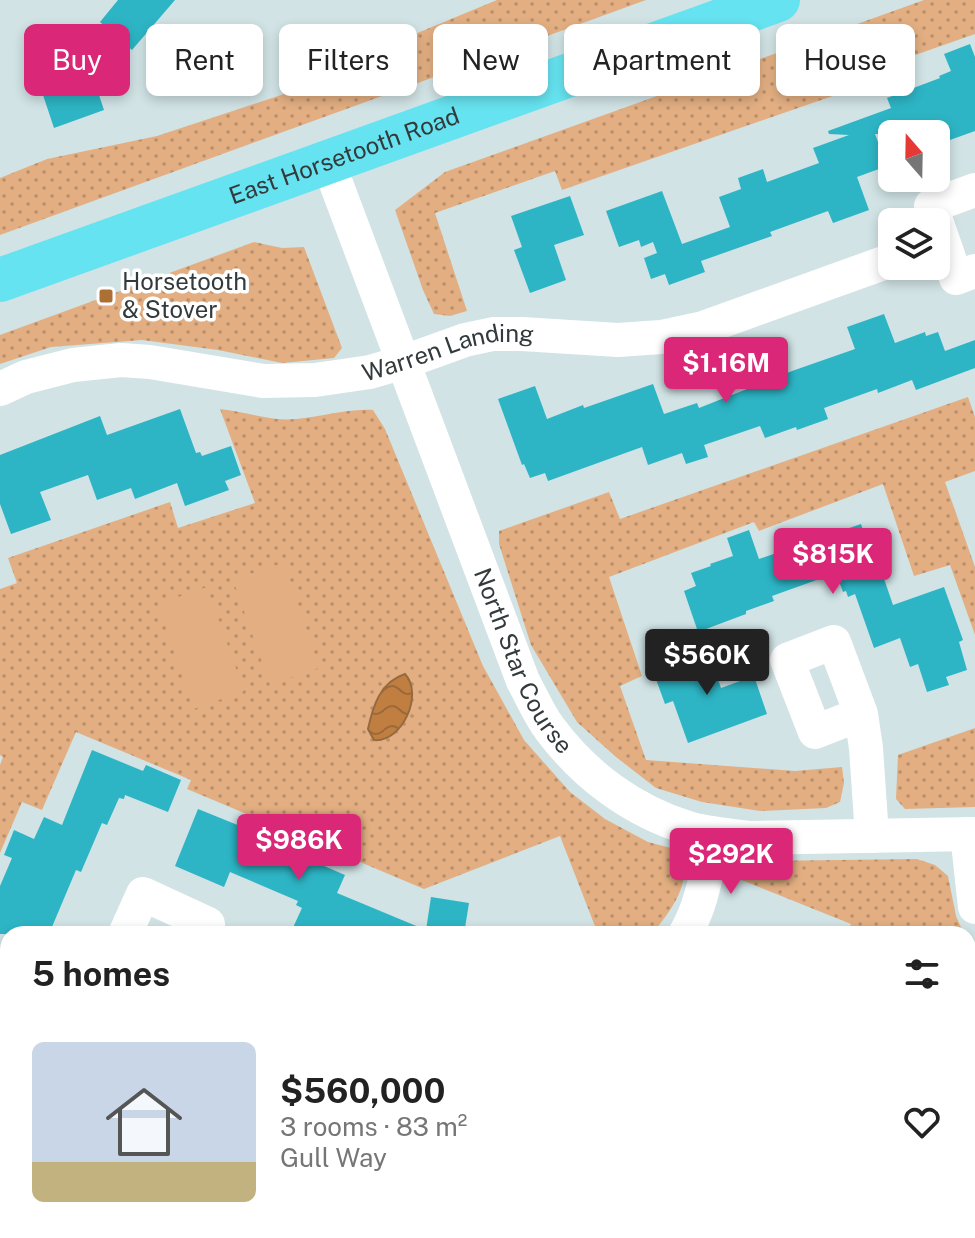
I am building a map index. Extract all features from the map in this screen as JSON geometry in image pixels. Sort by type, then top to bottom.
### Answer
[{"type":"main road","name":"East Horsetooth Road","points":[[0,280],[778,0]]},
{"type":"street","name":"North Star Course","points":[[328,162],[523,681],[548,727],[576,761],[610,790],[648,813],[715,834],[750,838],[971,834]]},
{"type":"street","points":[[931,208],[975,190]]},
{"type":"street","name":"Warren Landing","points":[[0,389],[26,377],[73,365],[121,360],[263,381],[315,380],[370,372],[465,340],[493,334],[618,340],[661,337],[703,328],[878,265]]},
{"type":"street","points":[[950,265],[956,278],[975,271]]},
{"type":"street","points":[[861,714],[872,836]]},
{"type":"street","points":[[690,926],[701,899],[715,834]]},
{"type":"street","points":[[971,834],[975,907]]},
{"type":"street","points":[[129,926],[143,894],[208,926]]},
{"type":"shaded area","points":[[497,0],[646,0],[580,24],[564,24],[564,30],[548,36],[548,24],[439,24]]},
{"type":"shaded area","points":[[924,0],[975,0],[975,34],[915,55],[915,24],[857,24]]},
{"type":"shaded area","points":[[433,27],[433,77],[417,83],[417,33]]},
{"type":"shaded area","points":[[776,53],[776,96],[833,96],[562,190],[555,171],[435,213],[467,311],[450,316],[434,314],[395,210],[445,172],[657,96],[760,96],[760,59]]},
{"type":"shaded area","points":[[279,96],[382,96],[0,235],[0,178],[47,159],[157,136]]},
{"type":"shaded area","points":[[254,242],[282,248],[304,247],[342,348],[334,358],[282,363],[218,350],[142,340],[51,347],[0,364],[0,335]]},
{"type":"shaded area","points":[[968,397],[975,417],[975,471],[945,482],[975,567],[975,635],[950,565],[914,576],[883,484],[759,531],[754,522],[609,577],[642,676],[620,686],[646,760],[795,771],[842,767],[844,783],[840,802],[826,808],[760,811],[702,802],[656,788],[577,722],[531,645],[499,544],[499,531],[609,492],[620,519]]},
{"type":"shaded area","points":[[220,409],[289,419],[373,410],[385,429],[483,666],[524,740],[570,792],[605,819],[648,842],[671,848],[680,860],[684,873],[680,892],[658,926],[595,926],[560,836],[424,889],[187,789],[191,780],[76,732],[42,810],[22,802],[0,853],[0,765],[3,757],[0,755],[0,589],[17,583],[8,558],[170,502],[178,528],[255,503]]},
{"type":"shaded area","points":[[283,563],[319,668],[270,685],[233,580]]},
{"type":"shaded area","points":[[207,587],[244,691],[194,709],[158,604]]},
{"type":"shaded area","points":[[975,728],[975,807],[905,809],[896,799],[898,755]]},
{"type":"shaded area","points":[[917,859],[935,865],[948,876],[960,926],[850,926],[734,877],[757,861]]},
{"type":"water","points":[[405,674],[412,693],[407,716],[393,734],[374,740],[368,729],[375,704],[389,683]]},
{"type":"building","points":[[118,0],[175,0],[154,24],[146,24],[146,34],[132,50],[130,24],[100,22]]},
{"type":"building","points":[[970,44],[975,57],[975,131],[950,140],[950,120],[878,120],[878,134],[875,134],[878,169],[857,177],[869,210],[833,223],[828,211],[770,232],[772,236],[701,261],[705,272],[669,285],[665,274],[651,279],[644,258],[657,253],[653,242],[641,247],[639,240],[619,247],[606,211],[662,191],[682,244],[730,227],[719,197],[741,189],[738,178],[763,169],[767,182],[819,163],[813,148],[849,135],[829,134],[828,131],[891,108],[887,98],[915,96],[915,87],[951,71],[944,54]]},
{"type":"building","points":[[43,96],[99,96],[104,110],[54,128]]},
{"type":"building","points":[[570,196],[584,235],[554,245],[566,280],[530,293],[514,250],[522,247],[511,216]]},
{"type":"building","points":[[884,314],[895,343],[925,332],[926,336],[938,332],[945,351],[975,340],[975,368],[916,390],[912,380],[878,393],[877,389],[824,408],[828,419],[797,430],[796,427],[765,438],[760,426],[704,445],[708,457],[686,464],[682,453],[648,465],[642,447],[548,481],[545,473],[530,478],[522,465],[498,399],[535,386],[547,419],[653,384],[664,414],[697,403],[699,408],[855,349],[847,327]]},
{"type":"building","points":[[180,409],[196,453],[200,452],[202,456],[231,446],[241,475],[225,481],[229,490],[185,506],[177,483],[135,499],[131,488],[97,500],[88,475],[40,492],[51,520],[11,534],[0,504],[0,455],[100,416],[107,435]]},
{"type":"building","points":[[861,524],[865,536],[869,535],[893,605],[944,587],[963,640],[959,642],[967,670],[946,677],[949,685],[927,692],[918,664],[910,667],[900,638],[874,648],[855,594],[848,597],[846,591],[843,592],[836,573],[772,596],[774,601],[698,632],[684,591],[696,586],[691,573],[733,556],[727,538],[749,530],[759,559]]},
{"type":"building","points":[[708,651],[721,688],[754,676],[767,714],[688,743],[673,701],[665,704],[653,671]]},
{"type":"building","points":[[92,750],[143,771],[146,765],[181,780],[168,812],[125,795],[124,799],[119,798],[107,825],[102,823],[81,872],[76,870],[52,926],[0,926],[0,886],[12,858],[4,855],[14,830],[34,839],[44,817],[62,825]]},
{"type":"building","points":[[198,809],[250,830],[253,824],[284,837],[280,847],[345,875],[337,893],[416,926],[294,926],[302,908],[296,905],[298,901],[230,872],[224,887],[175,866]]},
{"type":"building","points":[[431,897],[469,903],[465,926],[427,926]]},
{"type":"place","name":"Horsetooth & Stover","points":[[106,296]]}]
